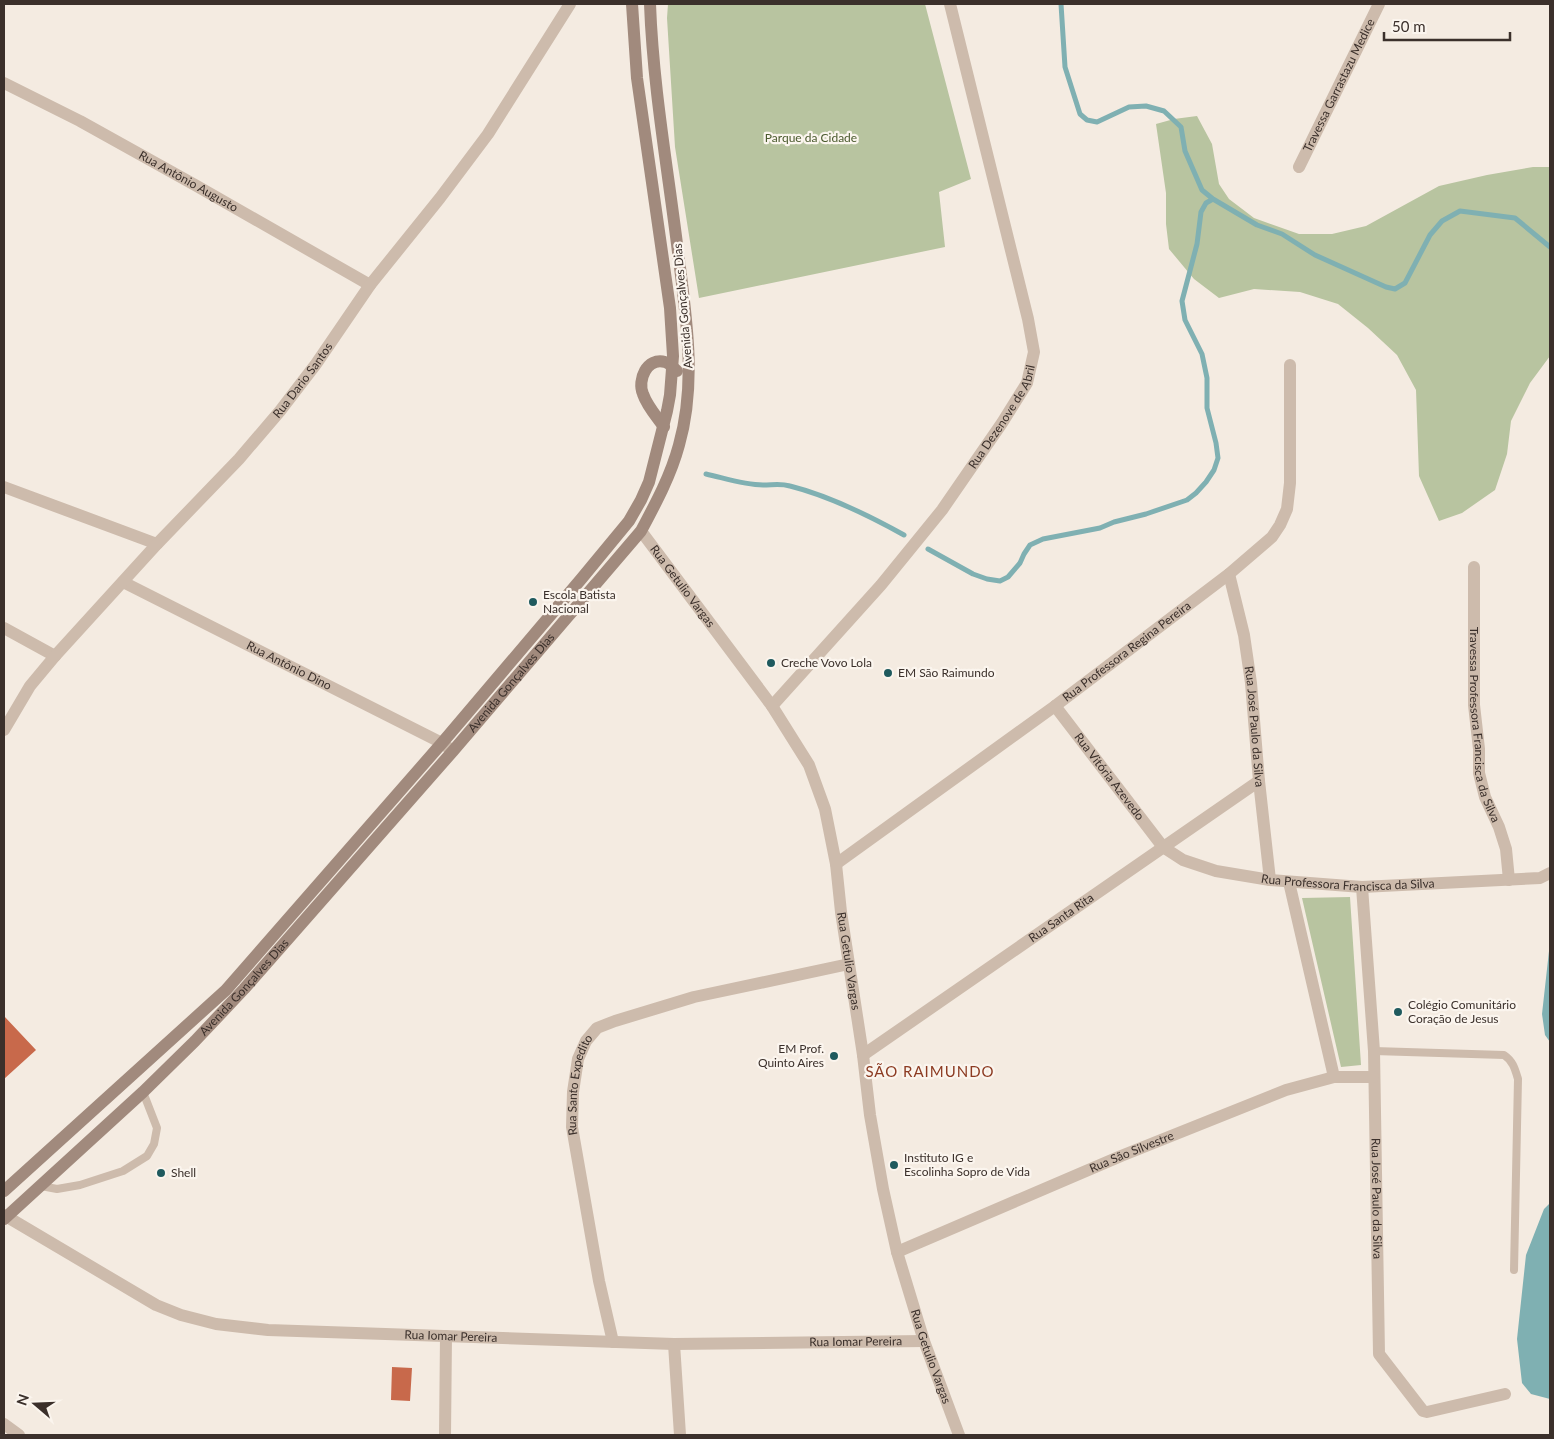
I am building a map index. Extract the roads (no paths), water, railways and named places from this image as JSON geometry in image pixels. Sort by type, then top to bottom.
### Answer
[{"type":"main road","name":"Avenida Gonçalves Dias","points":[[4,1191],[226,990],[442,743],[582,578],[628,521],[641,500],[649,482],[664,427],[670,395],[673,356],[670,308],[637,78],[632,4]]},
{"type":"main road","name":"Avenida Gonçalves Dias","points":[[5,1217],[143,1092],[244,989],[453,751],[641,531],[669,476],[682,434],[689,379],[688,334],[663,140],[650,4]]},
{"type":"main road","points":[[664,427],[643,395],[641,382],[646,369],[651,364],[664,361],[678,372],[682,380],[682,434]]},
{"type":"main road","points":[[641,531],[638,524],[638,516],[646,502],[652,484],[654,462]]},
{"type":"main road","points":[[61,1166],[70,1152],[103,1121],[106,1113],[100,1104]]},
{"type":"street","name":"Rua Dario Santos","points":[[4,730],[30,686],[54,656],[157,544],[239,459],[280,412],[316,364],[370,285],[440,198],[488,134],[570,4]]},
{"type":"street","name":"Rua Dezenove de Abril","points":[[772,706],[881,585],[942,510],[1027,383],[1034,352],[1028,319],[950,4]]},
{"type":"street","name":"Travessa Garrastazu Medice","points":[[1299,166],[1379,4]]},
{"type":"street","name":"Rua Antônio Augusto","points":[[4,83],[80,121],[195,184],[370,285]]},
{"type":"street","name":"Rua Professora Regina Pereira","points":[[836,864],[1055,706],[1229,574],[1272,537],[1287,509],[1290,483],[1290,365]]},
{"type":"street","points":[[4,487],[157,544]]},
{"type":"street","name":"Rua Getulio Vargas","points":[[641,531],[772,706],[809,766],[825,809],[836,864],[870,1115],[883,1189],[897,1252],[924,1341],[959,1435]]},
{"type":"street","name":"Travessa Professora Francisca da Silva","points":[[1474,567],[1474,705],[1479,749],[1479,772],[1485,797],[1499,827],[1506,849],[1509,880]]},
{"type":"street","name":"Rua José Paulo da Silva","points":[[1229,574],[1244,635],[1270,880]]},
{"type":"street","name":"Rua Antônio Dino","points":[[123,582],[442,743],[453,751]]},
{"type":"street","points":[[4,628],[54,656]]},
{"type":"street","name":"Rua Vitória Azevedo","points":[[1055,706],[1163,847]]},
{"type":"street","name":"Rua Santa Rita","points":[[863,1055],[1259,781]]},
{"type":"street","name":"Rua Professora Francisca da Silva","points":[[1163,847],[1183,860],[1207,868],[1289,882],[1362,887],[1509,880],[1545,876]]},
{"type":"street","points":[[1289,882],[1334,1077]]},
{"type":"street","name":"Rua José Paulo da Silva","points":[[1362,887],[1374,1051],[1379,1354],[1423,1411],[1427,1412],[1505,1394]]},
{"type":"street","name":"Rua Santo Expedito","points":[[613,1342],[599,1281],[578,1170],[572,1127],[573,1092],[578,1059],[586,1041],[598,1028],[615,1021],[694,997],[849,964]]},
{"type":"street","name":"Rua São Silvestre","points":[[897,1252],[1170,1136],[1286,1090],[1334,1077],[1373,1077]]},
{"type":"street","name":"Rua Iomar Pereira","points":[[5,1217],[156,1305],[181,1316],[216,1324],[268,1330],[674,1344],[924,1341]]},
{"type":"street","points":[[445,1435],[446,1336]]},
{"type":"street","points":[[674,1344],[680,1435]]},
{"type":"street","points":[[4,1424],[19,1435]]},
{"type":"lane","points":[[1374,1051],[1504,1055],[1514,1065],[1518,1079],[1514,1270]]},
{"type":"lane","points":[[41,1186],[57,1189],[80,1185],[123,1171],[147,1156],[154,1144],[157,1128],[143,1092]]},
{"type":"water","points":[[1550,942],[1550,1042],[1545,1035],[1542,1014]]},
{"type":"water","points":[[1550,1203],[1550,1399],[1531,1394],[1522,1383],[1517,1339],[1526,1255],[1544,1209]]},
{"type":"waterway","points":[[1061,4],[1065,67],[1080,114],[1087,120],[1097,122],[1129,107],[1146,106],[1164,111],[1181,127],[1185,151],[1202,190],[1213,199],[1257,225],[1282,234],[1315,255],[1386,287],[1395,289],[1405,283],[1430,235],[1442,221],[1460,211],[1515,218],[1550,247]]},
{"type":"waterway","points":[[928,549],[973,574],[1000,581],[1008,577],[1020,563],[1030,545],[1043,539],[1100,528],[1187,500],[1206,482],[1214,470],[1218,458],[1207,408],[1207,378],[1202,354],[1185,320],[1182,301],[1197,244],[1201,212],[1206,203],[1213,199]]},
{"type":"waterway","points":[[706,474],[749,484],[783,485],[805,490],[877,520],[904,535]]},
{"type":"place","name":"Escola Batista Nacional","points":[[533,602]]},
{"type":"place","name":"Creche Vovo Lola","points":[[771,663]]},
{"type":"place","name":"EM São Raimundo","points":[[888,673]]},
{"type":"place","name":"Colégio Comunitário Coração de Jesus","points":[[1398,1012]]},
{"type":"place","name":"EM Prof. Quinto Aires","points":[[834,1056]]},
{"type":"place","name":"Instituto IG e Escolinha Sopro de Vida","points":[[894,1165]]},
{"type":"place","name":"Shell","points":[[161,1173]]},
{"type":"district","name":"SÃO RAIMUNDO","points":[[930,1072]]},
{"type":"park label","name":"Parque da Cidade","points":[[811,138]]}]
